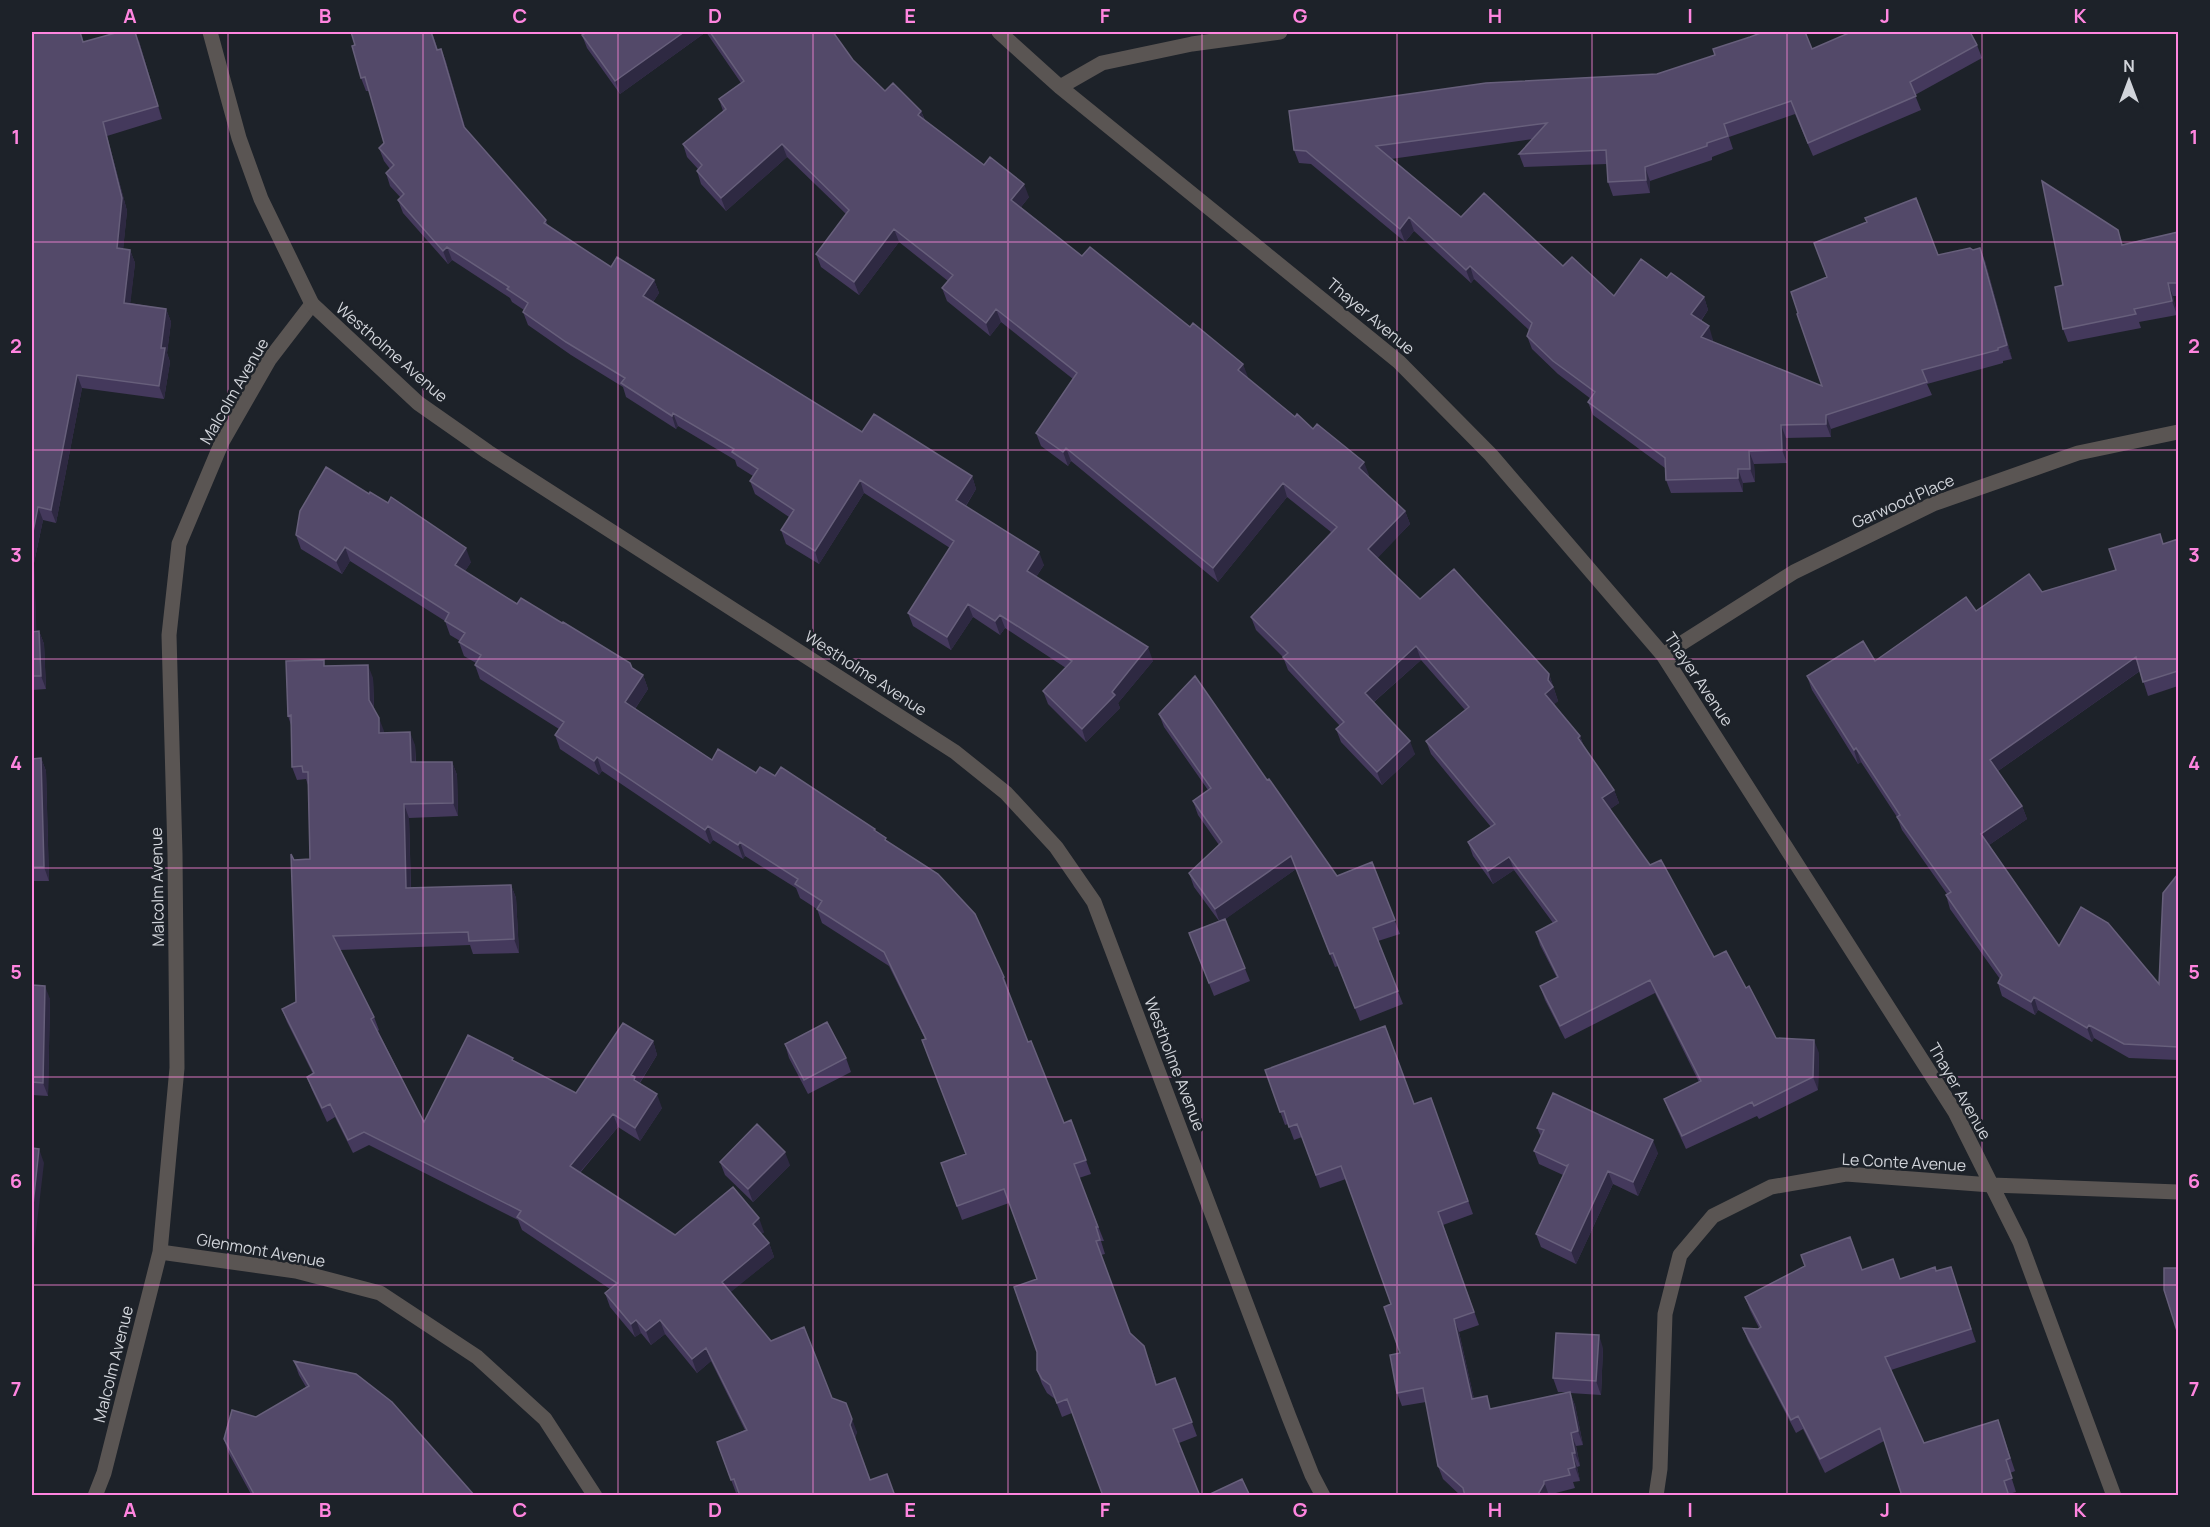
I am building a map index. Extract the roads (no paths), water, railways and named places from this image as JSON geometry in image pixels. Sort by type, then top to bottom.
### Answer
[{"type":"street","name":"Westholme Avenue","points":[[210,32],[239,138],[261,199],[312,304],[418,403],[488,452],[955,752],[1006,793],[1056,847],[1094,902],[1289,1418],[1312,1476],[1323,1496]]},
{"type":"street","name":"Thayer Avenue","points":[[999,32],[1060,87],[1399,362],[1491,455],[1663,655],[1955,1112],[2020,1242],[2114,1496]]},
{"type":"street","points":[[1060,87],[1102,63],[1191,44],[1280,32]]},
{"type":"street","name":"Malcolm Avenue","points":[[95,1496],[104,1473],[160,1252],[177,1068],[175,854],[169,635],[179,544],[222,442],[269,360],[312,304]]},
{"type":"street","name":"Garwood Place","points":[[1663,655],[1794,572],[1933,504],[2078,453],[2178,432]]},
{"type":"street","name":"Le Conte Avenue","points":[[1656,1496],[1660,1469],[1665,1314],[1680,1255],[1713,1216],[1772,1187],[1846,1174],[1991,1185],[2178,1192]]},
{"type":"street","name":"Glenmont Avenue","points":[[160,1252],[296,1271],[380,1293],[477,1357],[545,1419],[595,1496]]}]
